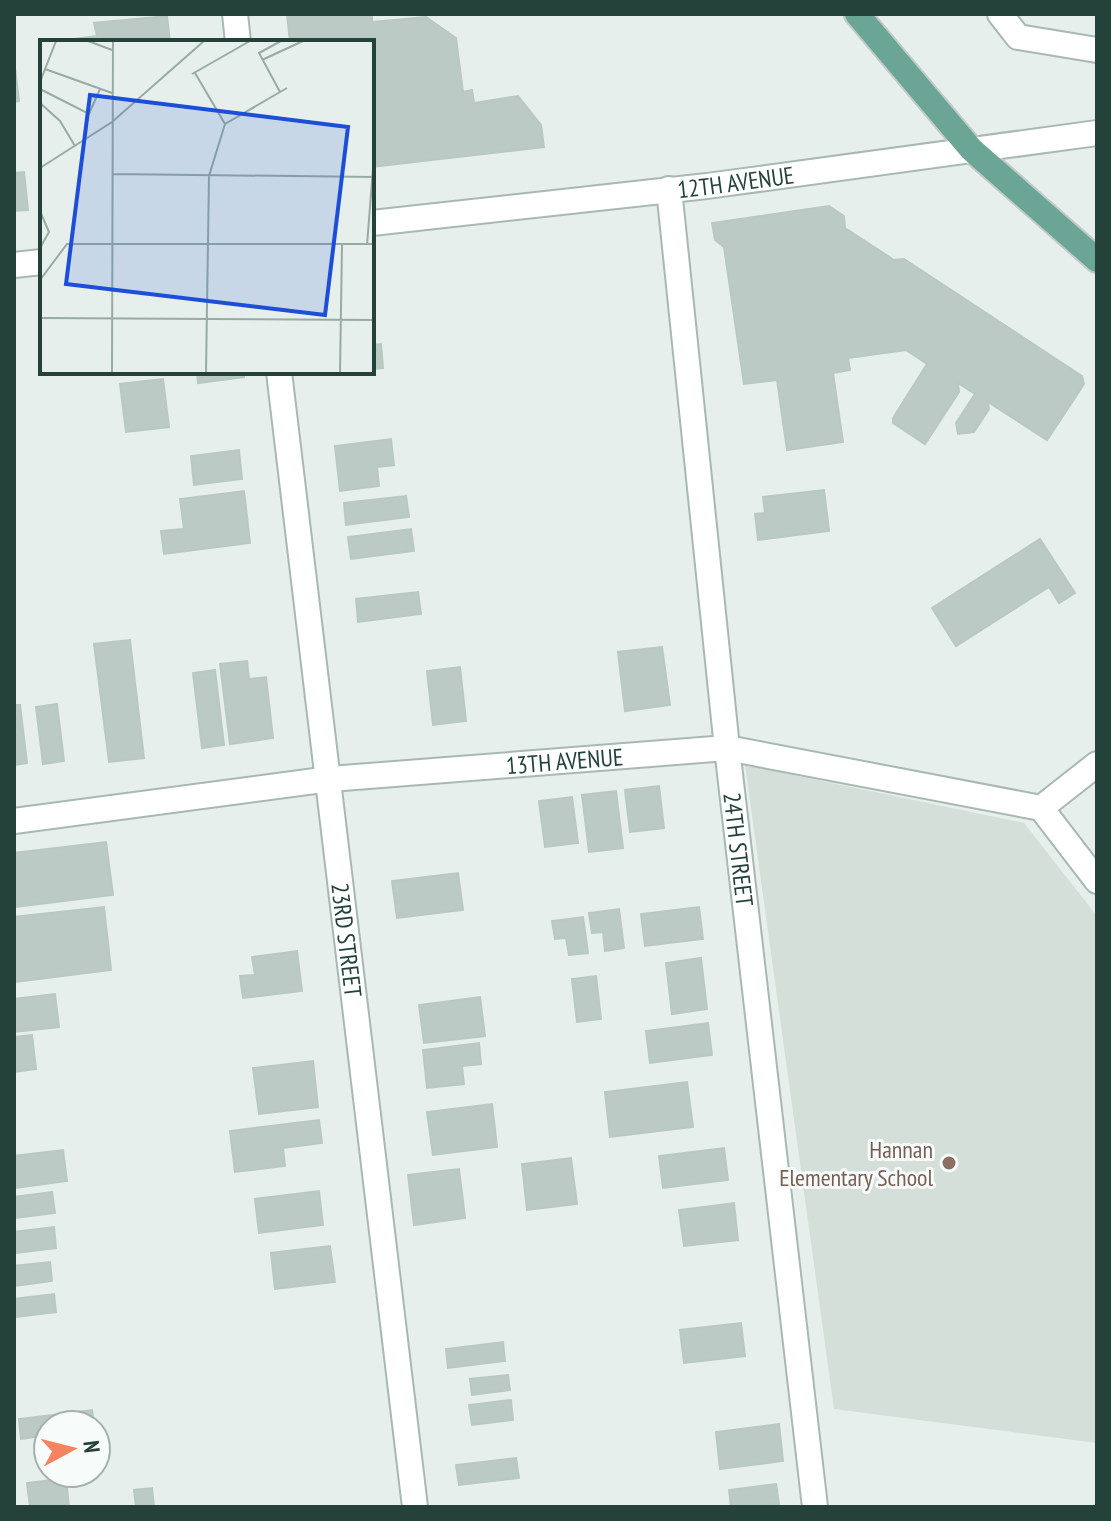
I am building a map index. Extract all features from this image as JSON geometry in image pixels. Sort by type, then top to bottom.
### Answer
[{"type":"main road","points":[[857,14],[971,149],[1097,260]]},
{"type":"street","points":[[235,14],[238,40]]},
{"type":"street","points":[[1000,14],[1018,37],[1097,50]]},
{"type":"street","name":"12TH AVENUE","points":[[374,223],[669,189],[1097,133]]},
{"type":"street","name":"24TH STREET","points":[[669,189],[727,748],[815,1507]]},
{"type":"street","points":[[14,265],[40,262]]},
{"type":"street","name":"23RD STREET","points":[[279,374],[415,1507]]},
{"type":"street","name":"13TH AVENUE","points":[[14,821],[330,779],[727,748],[1041,808]]},
{"type":"street","points":[[1097,764],[1041,808],[1097,881]]},
{"type":"shaded area","name":"Hannan Elementary School","points":[[745,765],[1024,823],[1097,916],[1097,1443],[834,1409]]},
{"type":"building","points":[[287,14],[372,14],[372,22],[426,17],[456,38],[463,92],[472,90],[474,103],[518,96],[541,125],[544,147],[374,167],[374,40],[290,40]]},
{"type":"building","points":[[167,16],[170,40],[66,40],[97,36],[94,23]]},
{"type":"building","points":[[14,60],[19,101],[14,102]]},
{"type":"building","points":[[24,172],[28,210],[14,211],[14,173]]},
{"type":"building","points":[[829,206],[844,216],[845,228],[894,260],[904,259],[1082,376],[1084,384],[1047,440],[988,402],[989,409],[974,432],[958,434],[956,423],[975,394],[958,383],[959,392],[925,444],[893,423],[893,418],[927,364],[906,350],[848,358],[850,370],[833,373],[843,442],[787,450],[777,380],[744,384],[724,247],[715,240],[712,223]]},
{"type":"building","points":[[381,344],[383,368],[374,369],[374,345]]},
{"type":"building","points":[[197,374],[244,374],[244,377],[198,383]]},
{"type":"building","points":[[163,379],[169,427],[126,432],[120,384]]},
{"type":"building","points":[[391,439],[394,465],[377,467],[379,486],[340,491],[335,446]]},
{"type":"building","points":[[239,450],[242,479],[194,485],[191,456]]},
{"type":"building","points":[[824,490],[829,531],[758,540],[755,514],[765,513],[763,497]]},
{"type":"building","points":[[244,491],[250,543],[164,554],[161,531],[184,529],[180,499]]},
{"type":"building","points":[[406,496],[409,517],[346,525],[344,503]]},
{"type":"building","points":[[411,529],[414,551],[351,559],[348,537]]},
{"type":"building","points":[[1040,539],[1075,593],[1059,603],[1049,587],[956,646],[932,608]]},
{"type":"building","points":[[418,592],[421,614],[358,622],[356,599]]},
{"type":"building","points":[[130,640],[144,758],[109,762],[94,644]]},
{"type":"building","points":[[662,647],[670,705],[625,711],[618,652]]},
{"type":"building","points":[[247,661],[249,679],[266,677],[273,738],[230,744],[220,664]]},
{"type":"building","points":[[460,667],[466,721],[433,725],[427,671]]},
{"type":"building","points":[[215,670],[224,745],[202,748],[193,673]]},
{"type":"building","points":[[57,704],[64,761],[43,764],[36,707]]},
{"type":"building","points":[[14,705],[20,705],[27,763],[14,765]]},
{"type":"building","points":[[659,786],[664,828],[630,832],[625,790]]},
{"type":"building","points":[[616,791],[623,848],[589,852],[582,795]]},
{"type":"building","points":[[572,797],[578,843],[545,847],[539,801]]},
{"type":"building","points":[[106,842],[113,895],[14,907],[14,853]]},
{"type":"building","points":[[458,873],[463,910],[397,918],[392,881]]},
{"type":"building","points":[[104,907],[111,970],[14,982],[14,917]]},
{"type":"building","points":[[699,907],[703,939],[645,946],[641,914]]},
{"type":"building","points":[[619,909],[624,948],[605,951],[603,932],[592,933],[589,913]]},
{"type":"building","points":[[583,917],[588,953],[569,955],[566,938],[555,939],[552,921]]},
{"type":"building","points":[[297,951],[302,991],[243,998],[240,976],[255,975],[252,957]]},
{"type":"building","points":[[701,958],[707,1009],[672,1014],[666,963]]},
{"type":"building","points":[[596,976],[601,1019],[577,1022],[572,979]]},
{"type":"building","points":[[55,994],[59,1027],[14,1032],[14,999]]},
{"type":"building","points":[[480,997],[485,1036],[424,1043],[419,1005]]},
{"type":"building","points":[[708,1023],[712,1055],[650,1063],[646,1031]]},
{"type":"building","points":[[32,1035],[36,1069],[14,1072],[14,1037]]},
{"type":"building","points":[[479,1043],[481,1064],[462,1066],[464,1084],[427,1088],[423,1050]]},
{"type":"building","points":[[313,1061],[318,1107],[259,1114],[253,1068]]},
{"type":"building","points":[[687,1082],[693,1127],[610,1137],[605,1092]]},
{"type":"building","points":[[492,1104],[497,1147],[433,1155],[427,1112]]},
{"type":"building","points":[[319,1120],[322,1143],[283,1148],[285,1166],[235,1172],[230,1131]]},
{"type":"building","points":[[724,1148],[728,1180],[663,1188],[659,1156]]},
{"type":"building","points":[[63,1150],[67,1181],[14,1188],[14,1156]]},
{"type":"building","points":[[571,1158],[577,1204],[527,1210],[522,1164]]},
{"type":"building","points":[[459,1169],[465,1218],[414,1225],[408,1175]]},
{"type":"building","points":[[319,1191],[323,1225],[259,1233],[255,1199]]},
{"type":"building","points":[[52,1192],[55,1213],[14,1218],[14,1197]]},
{"type":"building","points":[[734,1203],[738,1240],[684,1246],[679,1210]]},
{"type":"building","points":[[54,1227],[56,1248],[14,1253],[14,1232]]},
{"type":"building","points":[[330,1246],[335,1282],[275,1289],[271,1253]]},
{"type":"building","points":[[50,1262],[52,1281],[14,1286],[14,1266]]},
{"type":"building","points":[[54,1294],[56,1312],[14,1317],[14,1299]]},
{"type":"building","points":[[741,1323],[745,1356],[684,1363],[680,1330]]},
{"type":"building","points":[[503,1342],[505,1361],[448,1368],[446,1349]]},
{"type":"building","points":[[508,1375],[510,1390],[472,1395],[470,1379]]},
{"type":"building","points":[[511,1400],[513,1420],[472,1425],[469,1405]]},
{"type":"building","points":[[32,1417],[32,1437],[21,1439],[19,1419]]},
{"type":"building","points":[[779,1424],[783,1461],[720,1469],[716,1432]]},
{"type":"building","points":[[516,1458],[519,1478],[459,1485],[456,1465]]},
{"type":"building","points":[[32,1482],[32,1489],[67,1489],[69,1507],[30,1507],[27,1483]]},
{"type":"building","points":[[776,1484],[779,1504],[731,1507],[729,1490]]},
{"type":"building","points":[[152,1488],[154,1507],[136,1507],[134,1490]]},
{"type":"place","name":"Hannan Elementary School","points":[[949,1163]]}]
